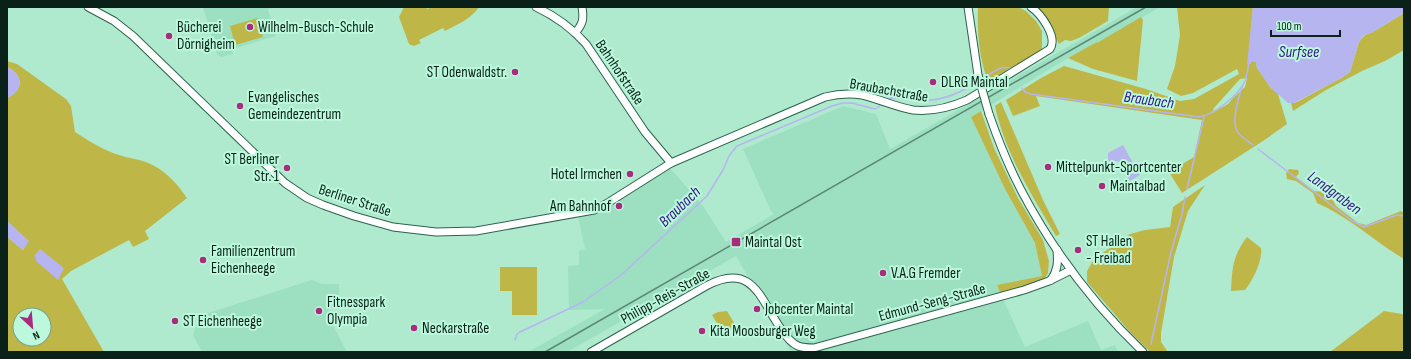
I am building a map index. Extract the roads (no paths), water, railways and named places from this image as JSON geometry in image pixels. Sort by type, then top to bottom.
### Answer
[{"type":"street","name":"Berliner Straße","points":[[88,7],[114,21],[136,38],[270,170],[295,191],[323,205],[380,223],[431,231],[470,231],[590,211],[606,204],[671,163]]},
{"type":"street","name":"Bahnhofstraße","points":[[536,7],[553,16],[575,33],[591,50],[645,132],[671,163]]},
{"type":"street","points":[[575,33],[580,28],[583,21],[582,7]]},
{"type":"street","points":[[968,7],[978,75],[989,114],[1019,186],[1071,270],[1111,319],[1143,352]]},
{"type":"street","points":[[970,21],[972,7]]},
{"type":"street","name":"Braubachstraße","points":[[671,163],[830,96],[848,94],[863,95],[902,107],[918,110],[934,110],[957,105],[1040,56],[1051,47],[1052,40],[1046,24],[1040,15],[1031,7]]},
{"type":"street","points":[[1049,281],[1055,274],[1057,267],[1056,248]]},
{"type":"street","name":"Edmund-Seng-Straße","points":[[754,287],[763,297],[784,333],[797,346],[808,348],[819,347],[1007,295],[1049,281],[1071,270]]},
{"type":"street","name":"Philipp-Reis-Straße","points":[[590,352],[712,283],[723,279],[732,278],[745,281],[754,287]]},
{"type":"water","name":"Surfsee","points":[[1253,7],[1404,7],[1404,13],[1373,32],[1364,35],[1359,42],[1350,72],[1294,103],[1288,103],[1271,88],[1257,68],[1256,62],[1252,61],[1250,64],[1247,64]]},
{"type":"water","points":[[7,67],[17,74],[20,82],[17,91],[7,98]]},
{"type":"water","points":[[1123,145],[1134,165],[1139,162],[1139,164],[1135,167],[1140,175],[1130,181],[1118,161],[1108,161],[1108,153]]},
{"type":"water","points":[[7,221],[29,241],[23,250],[7,237]]},
{"type":"water","points":[[40,249],[64,268],[58,280],[36,261],[34,256]]},
{"type":"waterway","name":"Braubach","points":[[1022,88],[1025,92],[1031,94],[1199,117],[1219,108],[1237,93],[1245,81],[1249,62]]},
{"type":"waterway","name":"Braubach","points":[[982,79],[1000,68],[1012,69]]},
{"type":"waterway","name":"Braubach","points":[[888,99],[897,97],[926,100],[943,98],[955,94],[977,82]]},
{"type":"waterway","name":"Landgraben","points":[[1243,85],[1236,108],[1235,126],[1240,135],[1253,145]]},
{"type":"waterway","name":"Braubach","points":[[515,340],[517,334],[520,332],[583,302],[620,276],[707,196],[723,170],[729,156],[737,146],[832,106],[843,103],[852,103],[875,109],[881,105]]},
{"type":"waterway","points":[[1187,189],[1204,117]]},
{"type":"waterway","name":"Landgraben","points":[[1258,149],[1351,220],[1364,227],[1397,215],[1404,216]]},
{"type":"waterway","points":[[1151,344],[1171,252],[1182,214],[1185,197]]},
{"type":"railway","points":[[545,352],[1146,7]]},
{"type":"place","name":"Wilhelm-Busch-Schule","points":[[250,27]]},
{"type":"place","name":"Bücherei Dörnigheim","points":[[169,36]]},
{"type":"place","name":"ST Odenwaldstr.","points":[[515,72]]},
{"type":"place","name":"DLRG Maintal","points":[[933,82]]},
{"type":"place","name":"Evangelisches Gemeindezentrum","points":[[240,106]]},
{"type":"place","name":"Mittelpunkt-Sportcenter","points":[[1048,167]]},
{"type":"place","name":"ST Berliner Str. 1","points":[[287,168]]},
{"type":"place","name":"Hotel Irmchen","points":[[630,174]]},
{"type":"place","name":"Maintalbad","points":[[1102,186]]},
{"type":"place","name":"Am Bahnhof","points":[[619,206]]},
{"type":"place","name":"Maintal Ost","points":[[736,242]]},
{"type":"place","name":"ST Hallen - Freibad","points":[[1078,250]]},
{"type":"place","name":"Familienzentrum Eichenheege","points":[[203,260]]},
{"type":"place","name":"V.A.G Fremder","points":[[883,273]]},
{"type":"place","name":"Jobcenter Maintal","points":[[757,309]]},
{"type":"place","name":"Fitnesspark Olympia","points":[[319,311]]},
{"type":"place","name":"ST Eichenheege","points":[[175,321]]},
{"type":"place","name":"Neckarstraße","points":[[414,328]]},
{"type":"place","name":"Kita Moosburger Weg","points":[[702,331]]}]
